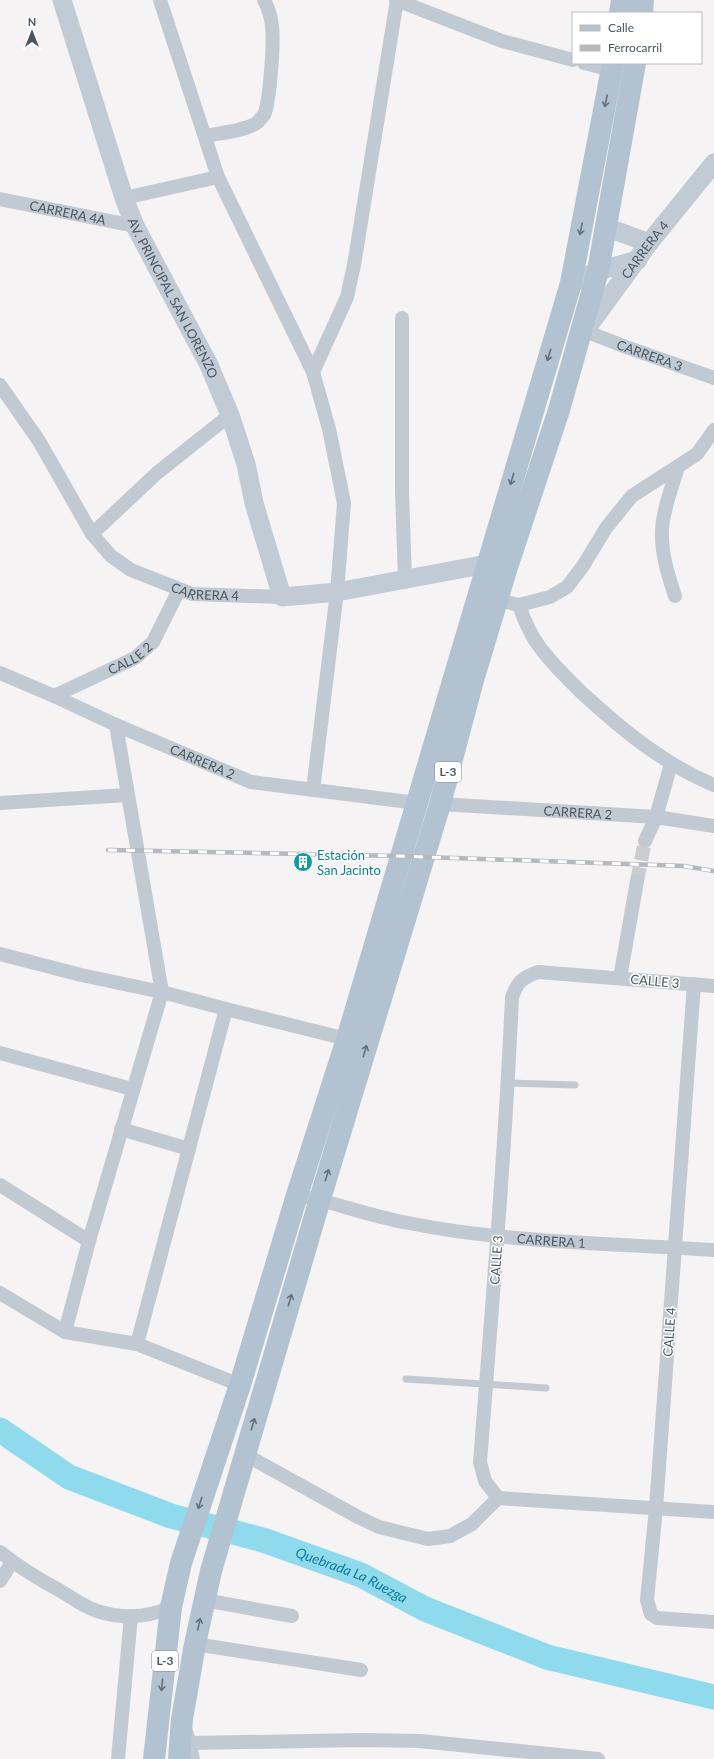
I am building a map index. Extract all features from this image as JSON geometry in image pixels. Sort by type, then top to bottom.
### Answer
[{"type":"main road","name":"AV. PRINCIPAL SAN LORENZO","points":[[62,0],[124,198],[135,226],[209,365],[230,415],[246,464],[254,503],[282,597]]},
{"type":"main road","points":[[620,12],[622,0]]},
{"type":"main road","points":[[642,12],[643,0]]},
{"type":"main road","name":"L-3","points":[[154,1759],[171,1607],[181,1563],[240,1385],[418,804],[487,597],[508,564],[560,410],[582,335],[598,271],[635,64]]},
{"type":"main road","name":"L-3","points":[[184,1751],[182,1720],[195,1644],[211,1571],[244,1454],[320,1199],[440,804],[473,680],[487,597],[487,564],[571,283],[613,67]]},
{"type":"main road","name":"CARRERA 4","points":[[582,335],[649,243],[714,163]]},
{"type":"main road","points":[[606,227],[649,243]]},
{"type":"main road","points":[[571,283],[598,271],[638,260]]},
{"type":"main road","name":"CARRERA 4","points":[[282,597],[337,592],[487,564],[508,564]]},
{"type":"street","points":[[160,0],[218,177],[313,372],[329,429],[344,503],[337,592],[313,790]]},
{"type":"street","points":[[204,136],[244,128],[256,123],[264,115],[267,104],[272,50],[270,10],[264,0]]},
{"type":"street","points":[[313,372],[332,332],[348,291],[354,265],[396,0],[502,41],[572,60]]},
{"type":"street","points":[[591,64],[613,67]]},
{"type":"street","points":[[124,198],[218,177]]},
{"type":"street","name":"CARRERA 4A","points":[[0,199],[135,226]]},
{"type":"street","points":[[402,318],[402,492],[406,579]]},
{"type":"street","name":"CARRERA 3","points":[[582,335],[626,347],[714,378]]},
{"type":"street","name":"CARRERA 4","points":[[0,385],[38,441],[92,534],[111,556],[131,570],[192,594],[282,597]]},
{"type":"street","points":[[92,534],[157,473],[230,415]]},
{"type":"street","points":[[487,597],[519,605],[550,597],[567,587],[583,566],[606,528],[632,496],[697,454],[714,430]]},
{"type":"street","points":[[675,596],[663,549],[662,529],[665,510],[678,467]]},
{"type":"street","name":"CALLE 2","points":[[54,696],[135,658],[152,642],[179,590]]},
{"type":"street","points":[[519,605],[530,631],[539,646],[561,672],[603,712],[671,764],[692,776],[714,784]]},
{"type":"street","name":"CARRERA 2","points":[[0,673],[116,725],[252,782],[418,804]]},
{"type":"street","points":[[65,1332],[132,1089],[162,992],[116,725]]},
{"type":"street","points":[[646,842],[656,817],[671,764]]},
{"type":"street","points":[[0,803],[127,795]]},
{"type":"street","name":"CARRERA 2","points":[[440,804],[656,817],[714,826]]},
{"type":"street","points":[[620,978],[637,881]]},
{"type":"street","points":[[0,954],[81,975],[162,992],[347,1039]]},
{"type":"street","name":"CALLE 3","points":[[498,1498],[486,1481],[480,1462],[498,1237],[512,997],[516,984],[526,977],[538,972],[714,986]]},
{"type":"street","name":"CALLE 4","points":[[694,984],[656,1508],[647,1600],[650,1614],[657,1618],[714,1622]]},
{"type":"street","points":[[138,1344],[226,1009]]},
{"type":"street","points":[[0,1053],[132,1089]]},
{"type":"street","points":[[121,1129],[189,1149]]},
{"type":"street","points":[[0,1185],[89,1241]]},
{"type":"street","name":"CARRERA 1","points":[[297,1195],[320,1199],[402,1222],[498,1237],[714,1250]]},
{"type":"street","points":[[0,1293],[65,1332],[138,1344],[240,1385]]},
{"type":"street","points":[[244,1454],[372,1524],[402,1534],[428,1539],[450,1536],[472,1524],[498,1498],[714,1512]]},
{"type":"street","points":[[0,1552],[29,1574],[96,1611],[131,1616],[145,1616],[158,1613],[171,1607]]},
{"type":"street","points":[[0,1581],[12,1562]]},
{"type":"street","points":[[204,1600],[292,1616]]},
{"type":"street","points":[[118,1759],[131,1616]]},
{"type":"street","points":[[195,1644],[361,1670]]},
{"type":"street","points":[[184,1751],[362,1740],[420,1741],[598,1759]]},
{"type":"street","points":[[184,1751],[193,1759]]},
{"type":"lane","points":[[508,1083],[575,1085]]},
{"type":"lane","points":[[406,1379],[546,1388]]},
{"type":"waterway","name":"Quebrada La Ruezga","points":[[0,1430],[69,1477],[171,1516],[263,1540],[361,1575],[425,1609],[547,1657],[714,1697]]},
{"type":"tunnel","points":[[637,881],[645,841]]},
{"type":"railway","points":[[108,850],[397,856],[684,866],[714,871]]},
{"type":"place","name":"Estación San Jacinto","points":[[303,862]]}]
